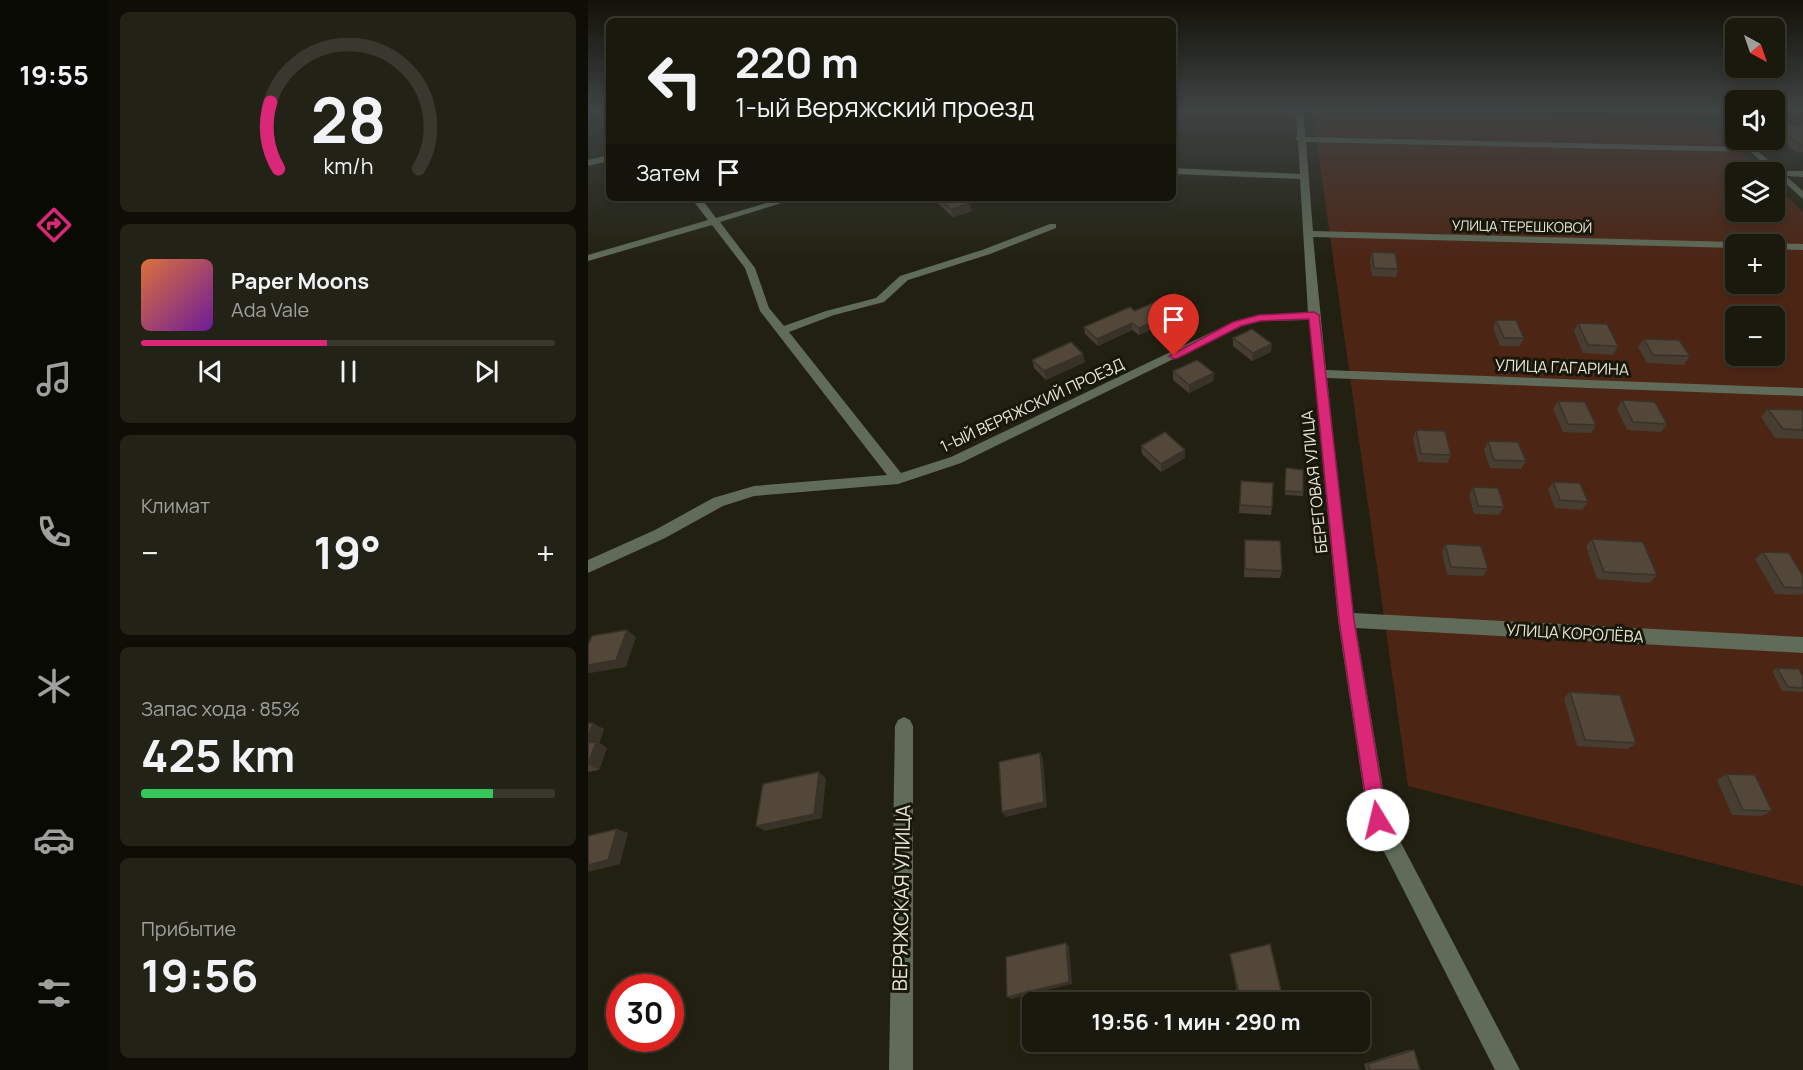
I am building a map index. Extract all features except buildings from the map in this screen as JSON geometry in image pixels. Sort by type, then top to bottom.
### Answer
[{"type":"street","points":[[588,163],[605,159]]},
{"type":"street","name":"БЕРЕГОВАЯ УЛИЦА","points":[[1301,159],[1314,315],[1346,620],[1378,820],[1508,1070]]},
{"type":"street","points":[[1176,171],[1303,177]]},
{"type":"street","points":[[1785,173],[1803,174]]},
{"type":"street","points":[[1785,179],[1803,196]]},
{"type":"street","points":[[698,201],[750,268],[764,309],[898,479]]},
{"type":"street","points":[[588,258],[783,201]]},
{"type":"street","points":[[782,331],[831,313],[880,300],[904,278],[986,252],[1053,226]]},
{"type":"street","name":"УЛИЦА ТЕРЕШКОВОЙ","points":[[1308,234],[1725,245]]},
{"type":"street","points":[[1785,246],[1803,247]]},
{"type":"street","name":"1-ЫЙ ВЕРЯЖСКИЙ ПРОЕЗД","points":[[588,567],[660,534],[718,502],[754,492],[898,479],[967,455],[1237,324],[1259,318],[1314,315]]},
{"type":"street","name":"УЛИЦА ГАГАРИНА","points":[[1320,374],[1803,392]]},
{"type":"street","name":"УЛИЦА КОРОЛЁВА","points":[[1346,620],[1803,645]]},
{"type":"street","name":"ВЕРЯЖСКАЯ УЛИЦА","points":[[901,1070],[904,726]]},
{"type":"shaded area","points":[[1319,159],[1748,159],[1752,162],[1725,162],[1725,222],[1785,222],[1785,195],[1803,212],[1803,886],[1408,786]]},
{"type":"route","points":[[1174,356],[1237,324],[1259,318],[1314,315],[1346,620],[1378,820]]}]
